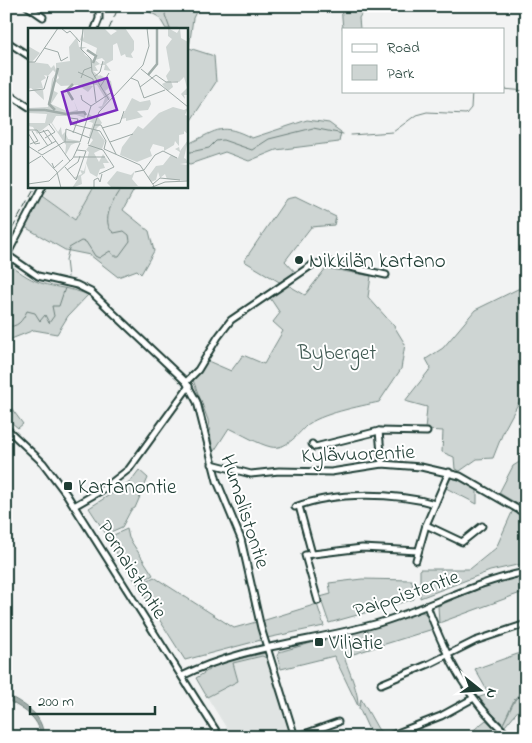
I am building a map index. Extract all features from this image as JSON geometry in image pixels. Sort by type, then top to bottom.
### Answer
[{"type":"street","points":[[27,6],[43,16]]},
{"type":"street","points":[[95,28],[99,13]]},
{"type":"street","points":[[6,41],[28,55]]},
{"type":"street","points":[[6,92],[28,106]]},
{"type":"street","points":[[42,188],[7,255],[38,276],[76,285],[92,292],[187,384]]},
{"type":"street","points":[[74,506],[102,490],[129,469],[231,320],[312,265],[327,262],[386,275]]},
{"type":"street","name":"Humalistontie","points":[[187,384],[200,412],[217,481],[242,539],[261,628],[268,648]]},
{"type":"street","name":"Pornaistentie","points":[[6,428],[43,463],[74,506],[220,737]]},
{"type":"street","points":[[379,431],[382,464]]},
{"type":"street","points":[[312,444],[315,447],[327,445],[379,431],[427,432]]},
{"type":"street","name":"Kylävuorentie","points":[[212,464],[251,474],[278,471],[331,472],[382,464],[404,465],[449,472],[480,486],[526,514]]},
{"type":"street","points":[[416,560],[426,525],[449,472]]},
{"type":"street","points":[[312,554],[297,506],[344,497],[382,496],[435,504]]},
{"type":"street","points":[[426,525],[462,542],[482,526]]},
{"type":"street","points":[[318,601],[306,555],[362,548],[418,551]]},
{"type":"street","name":"Paippistentie","points":[[182,676],[219,660],[373,624],[427,606],[489,581],[526,572]]},
{"type":"street","points":[[427,606],[446,656],[472,699],[510,737]]},
{"type":"street","points":[[381,684],[446,656],[475,641],[526,624]]},
{"type":"street","points":[[268,648],[296,737],[338,722]]},
{"type":"street","points":[[392,735],[441,716],[472,699]]},
{"type":"shaded area","points":[[46,188],[93,188],[75,220],[42,195]]},
{"type":"shaded area","points":[[262,656],[269,659],[291,737],[232,737],[207,697],[238,681],[233,663]]},
{"type":"shaded area","points":[[6,694],[26,706],[36,716],[43,729],[44,737],[41,737],[40,730],[33,718],[6,699]]},
{"type":"green space","points":[[138,6],[199,6],[193,18],[189,48],[214,56],[216,82],[188,125],[188,28],[165,28],[159,17]]},
{"type":"green space","points":[[341,6],[366,6],[359,18],[360,28],[343,28]]},
{"type":"green space","points":[[307,120],[329,123],[341,132],[339,142],[276,150],[249,161],[225,152],[188,164],[188,142],[190,143],[214,131],[234,130],[252,138]]},
{"type":"green space","points":[[93,188],[135,188],[123,210],[149,231],[154,251],[141,274],[137,270],[118,277],[90,255],[65,250],[23,226],[39,194],[75,220]]},
{"type":"green space","points":[[295,197],[336,217],[334,225],[311,227],[285,261],[298,275],[281,283],[244,261],[286,199]]},
{"type":"green space","points":[[6,262],[36,281],[88,295],[68,316],[57,334],[34,330],[6,341]]},
{"type":"green space","name":"Byberget","points":[[326,268],[371,276],[368,297],[394,326],[405,344],[401,369],[379,402],[320,418],[306,426],[291,441],[282,446],[266,446],[229,428],[213,453],[208,420],[193,380],[208,361],[231,371],[243,355],[264,364],[283,331],[273,322],[280,313],[270,298],[288,285],[305,295]]},
{"type":"green space","points":[[526,285],[526,389],[504,430],[493,458],[477,459],[460,471],[455,469],[454,457],[442,452],[443,431],[425,430],[427,407],[405,401],[431,368],[426,359],[443,348],[475,310]]},
{"type":"green space","points":[[6,401],[23,424],[18,428],[6,418]]},
{"type":"green space","points":[[526,458],[526,509],[499,493],[513,466]]},
{"type":"green space","points":[[139,470],[148,478],[135,508],[131,510],[122,527],[106,534],[89,508],[130,482]]},
{"type":"green space","points":[[452,476],[477,488],[477,504],[446,488]]},
{"type":"green space","points":[[513,510],[526,518],[526,563],[490,571],[420,598],[420,569],[470,569],[496,548]]},
{"type":"green space","points":[[127,529],[129,538],[153,575],[137,584],[107,538]]},
{"type":"green space","points":[[526,575],[526,591],[439,623],[438,606],[491,584]]},
{"type":"green space","points":[[154,577],[234,628],[256,622],[261,640],[185,660],[138,586]]},
{"type":"green space","points":[[362,579],[412,580],[414,599],[329,623],[320,597],[331,594],[329,583]]},
{"type":"green space","points":[[317,604],[324,626],[267,638],[262,621]]},
{"type":"green space","points":[[422,612],[428,615],[433,629],[344,657],[355,688],[358,706],[334,656],[281,669],[277,656],[279,652]]},
{"type":"green space","points":[[526,651],[526,686],[514,700],[503,724],[477,698],[489,694],[475,669]]},
{"type":"green space","points":[[265,653],[269,659],[262,656],[233,663],[238,681],[207,697],[196,678],[220,663]]},
{"type":"green space","points":[[526,687],[526,701],[505,726],[503,724],[515,700]]},
{"type":"green space","points":[[361,699],[378,729],[386,736],[361,737],[370,732],[359,708]]},
{"type":"green space","points":[[486,720],[496,730],[488,737],[465,737]]},
{"type":"waterway","points":[[167,6],[165,15],[170,28]]},
{"type":"waterway","points":[[504,89],[526,91]]},
{"type":"waterway","points":[[351,135],[393,132],[416,115],[427,112],[466,114],[471,108],[472,92]]},
{"type":"waterway","points":[[188,153],[209,148],[216,141],[223,140],[252,150],[269,139],[313,128],[343,134]]},
{"type":"waterway","points":[[68,277],[66,260],[69,248],[81,241],[86,242],[95,256],[99,258],[110,251],[114,256],[119,256],[130,241],[129,235],[124,231],[114,233],[108,223],[112,203],[122,188]]},
{"type":"waterway","points":[[6,326],[17,325],[27,311],[35,313],[40,321],[45,315],[49,323],[54,316],[52,306],[59,306],[65,288]]},
{"type":"railway","points":[[109,28],[119,6]]},
{"type":"railway","points":[[6,240],[35,188]]},
{"type":"place","name":"Nikkilän kartano","points":[[299,260]]},
{"type":"place","name":"Kartanontie","points":[[68,486]]},
{"type":"place","name":"Viljatie","points":[[319,642]]}]
